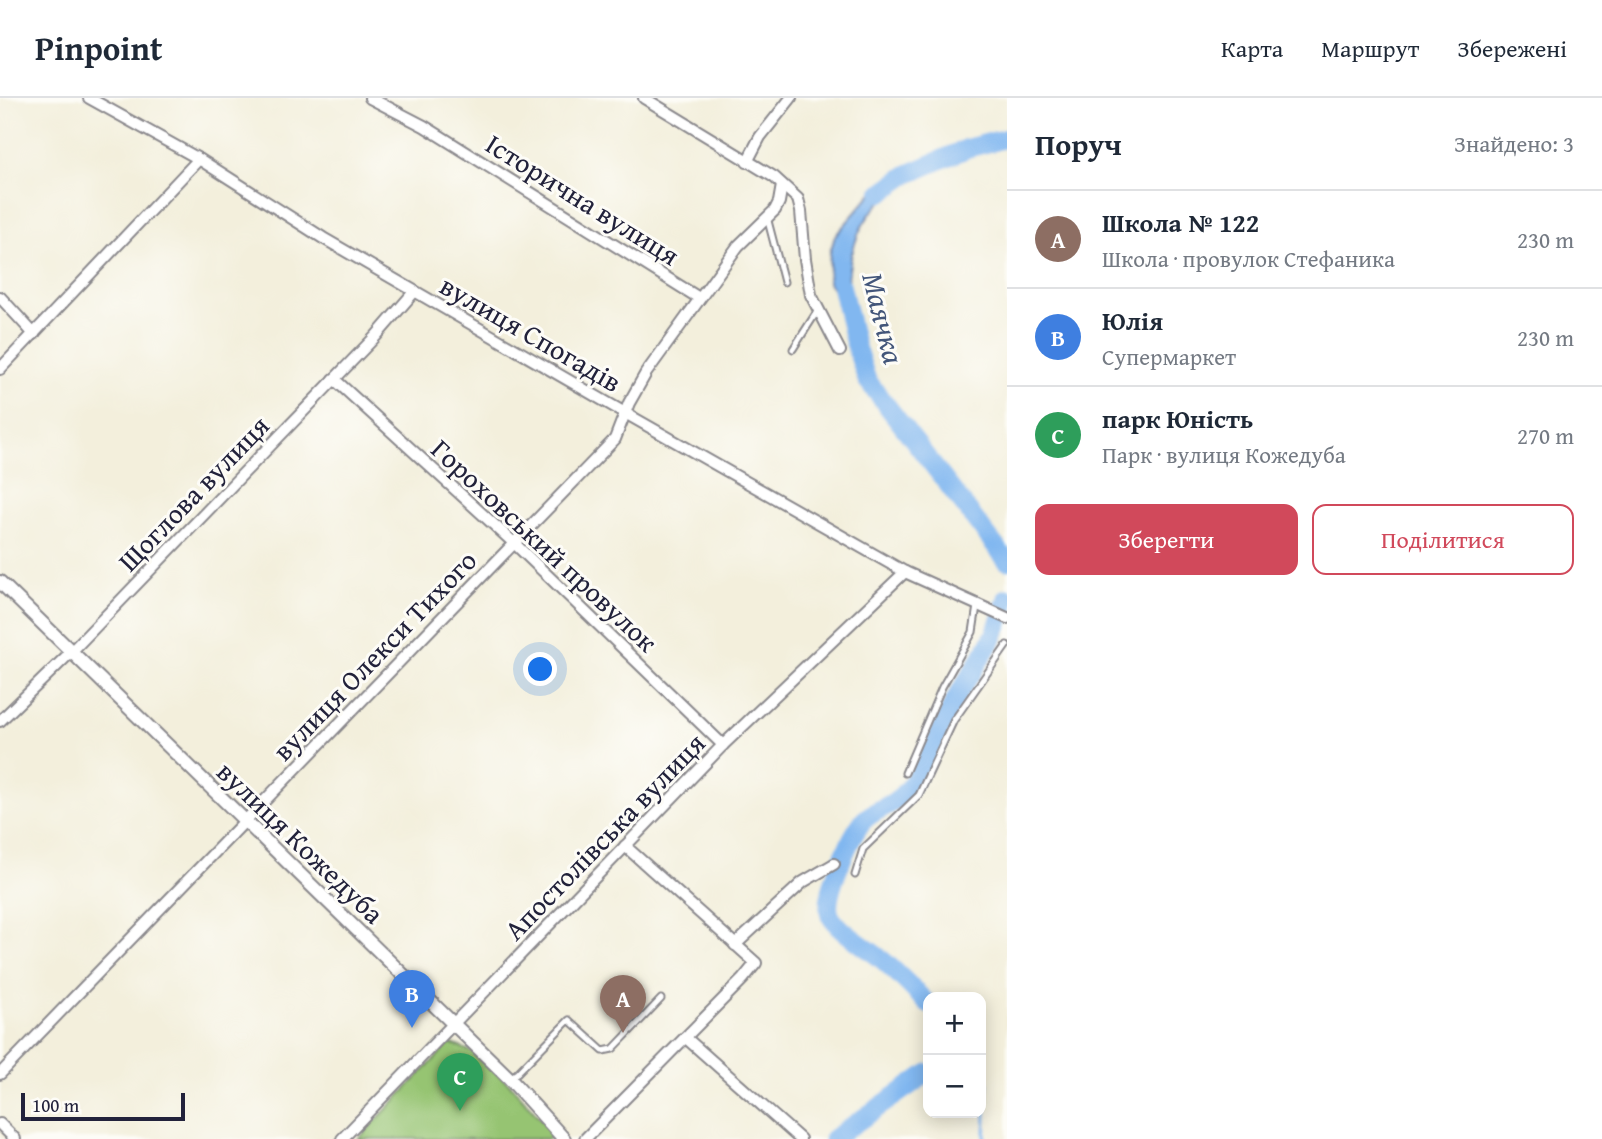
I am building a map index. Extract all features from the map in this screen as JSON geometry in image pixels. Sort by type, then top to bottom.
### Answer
[{"type":"street","name":"вулиця Спогадів","points":[[89,98],[199,159],[414,292],[905,572],[1007,618]]},
{"type":"street","name":"Історична вулиця","points":[[370,98],[424,126],[699,298]]},
{"type":"street","points":[[644,98],[774,177],[798,199],[802,211],[807,281],[818,310],[840,351]]},
{"type":"street","points":[[747,162],[760,137],[791,98]]},
{"type":"street","points":[[0,369],[199,159]]},
{"type":"street","name":"вулиця Олекси Тихого","points":[[0,1074],[615,439],[629,403],[646,373],[738,246],[779,202],[782,185]]},
{"type":"street","name":"Щоглова вулиця","points":[[0,721],[71,652],[414,292]]},
{"type":"street","points":[[0,297],[34,334]]},
{"type":"street","name":"Гороховський провулок","points":[[334,379],[514,543],[723,745]]},
{"type":"street","name":"Апостолівська вулиця","points":[[342,1139],[723,745],[905,572]]},
{"type":"street","name":"вулиця Кожедуба","points":[[0,582],[509,1079],[564,1139]]},
{"type":"street","points":[[585,1139],[756,963],[625,846]]},
{"type":"street","points":[[736,946],[803,882],[834,864]]},
{"type":"street","points":[[686,1038],[800,1139]]},
{"type":"street","points":[[0,1124],[15,1139]]},
{"type":"lane","points":[[767,217],[783,282]]},
{"type":"lane","points":[[793,349],[818,310]]},
{"type":"lane","points":[[905,773],[942,687],[973,632],[977,606]]},
{"type":"lane","points":[[855,875],[863,849],[919,795],[954,720],[1007,645]]},
{"type":"lane","points":[[509,1079],[569,1020],[603,1051],[613,1049],[661,999]]},
{"type":"green space","points":[[450,1043],[475,1053],[513,1087],[555,1135],[548,1139],[358,1139]]},
{"type":"water","points":[[901,174],[903,183],[871,213],[858,235],[850,262],[848,310],[828,282],[830,253],[835,236],[878,186]]},
{"type":"waterway","name":"Маячка","points":[[881,193],[908,174],[968,148],[1007,138]]},
{"type":"waterway","name":"Маячка","points":[[841,285],[867,380],[1007,561]]},
{"type":"waterway","name":"Маячка","points":[[923,999],[886,963],[834,921],[830,915],[830,896],[844,856],[860,825],[902,795],[917,776],[957,697],[993,638],[1007,598]]},
{"type":"waterway","name":"Маячка","points":[[833,1139],[923,1076]]},
{"type":"waterway","points":[[986,1081],[986,1112]]},
{"type":"waterway","points":[[985,1139],[986,1118]]},
{"type":"place","name":"Юлія","points":[[412,1028]]},
{"type":"place","name":"Школа № 122","points":[[623,1033]]},
{"type":"place","name":"парк Юність","points":[[460,1111]]}]
